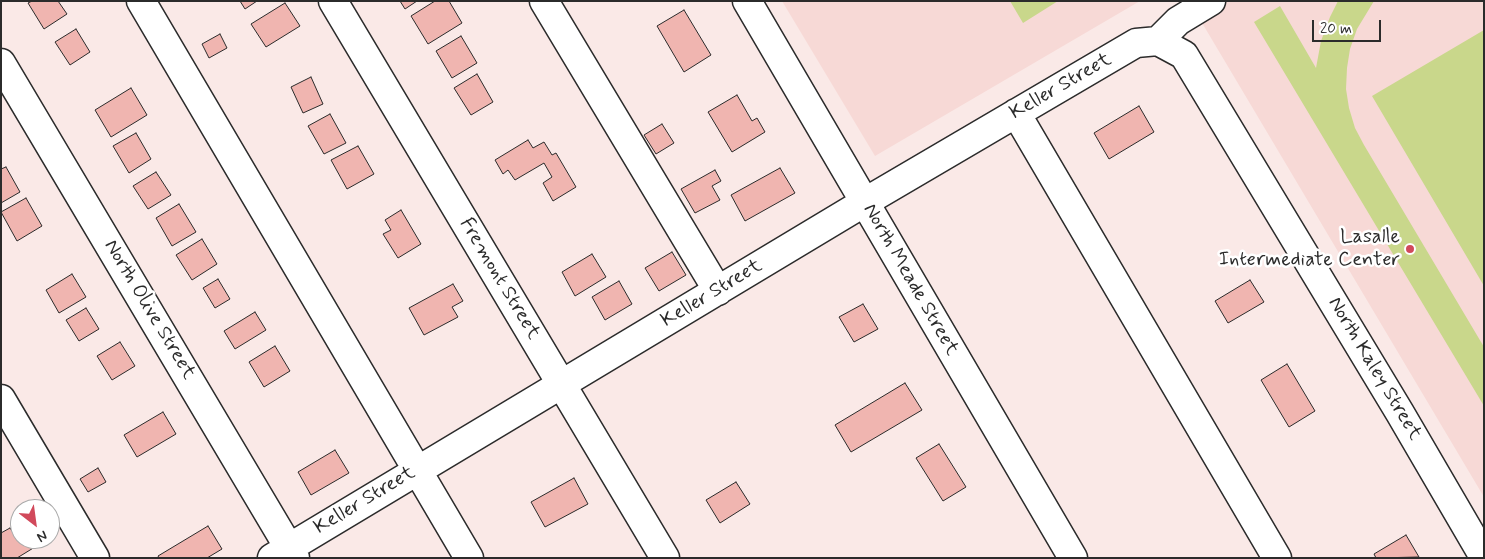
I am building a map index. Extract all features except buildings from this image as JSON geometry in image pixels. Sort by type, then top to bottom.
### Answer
[{"type":"street","points":[[142,1],[469,558]]},
{"type":"street","name":"Fremont Street","points":[[333,1],[665,558]]},
{"type":"street","points":[[544,1],[718,291]]},
{"type":"street","name":"North Meade Street","points":[[747,1],[1073,558]]},
{"type":"street","points":[[1158,41],[1178,21],[1210,1]]},
{"type":"street","name":"Keller Street","points":[[285,554],[417,470],[561,383],[1016,113],[1136,43],[1158,41]]},
{"type":"street","name":"North Kaley Street","points":[[1158,41],[1184,55],[1400,413],[1484,557]]},
{"type":"street","name":"North Olive Street","points":[[1,63],[285,554]]},
{"type":"street","points":[[1016,113],[1277,558]]},
{"type":"street","points":[[1,399],[95,558]]},
{"type":"shaded area","points":[[782,1],[1140,1],[875,156]]},
{"type":"shaded area","name":"Lasalle Intermediate Center","points":[[1189,1],[1484,1],[1484,497]]},
{"type":"green space","points":[[1010,1],[1058,1],[1023,23]]},
{"type":"green space","points":[[1338,1],[1374,1],[1357,29],[1350,49],[1346,89],[1349,108],[1355,128],[1364,145],[1484,347],[1484,406],[1254,22],[1280,6],[1316,68],[1321,41]]},
{"type":"green space","points":[[1484,30],[1484,286],[1372,96]]},
{"type":"place","name":"Lasalle Intermediate Center","points":[[1410,249]]}]
